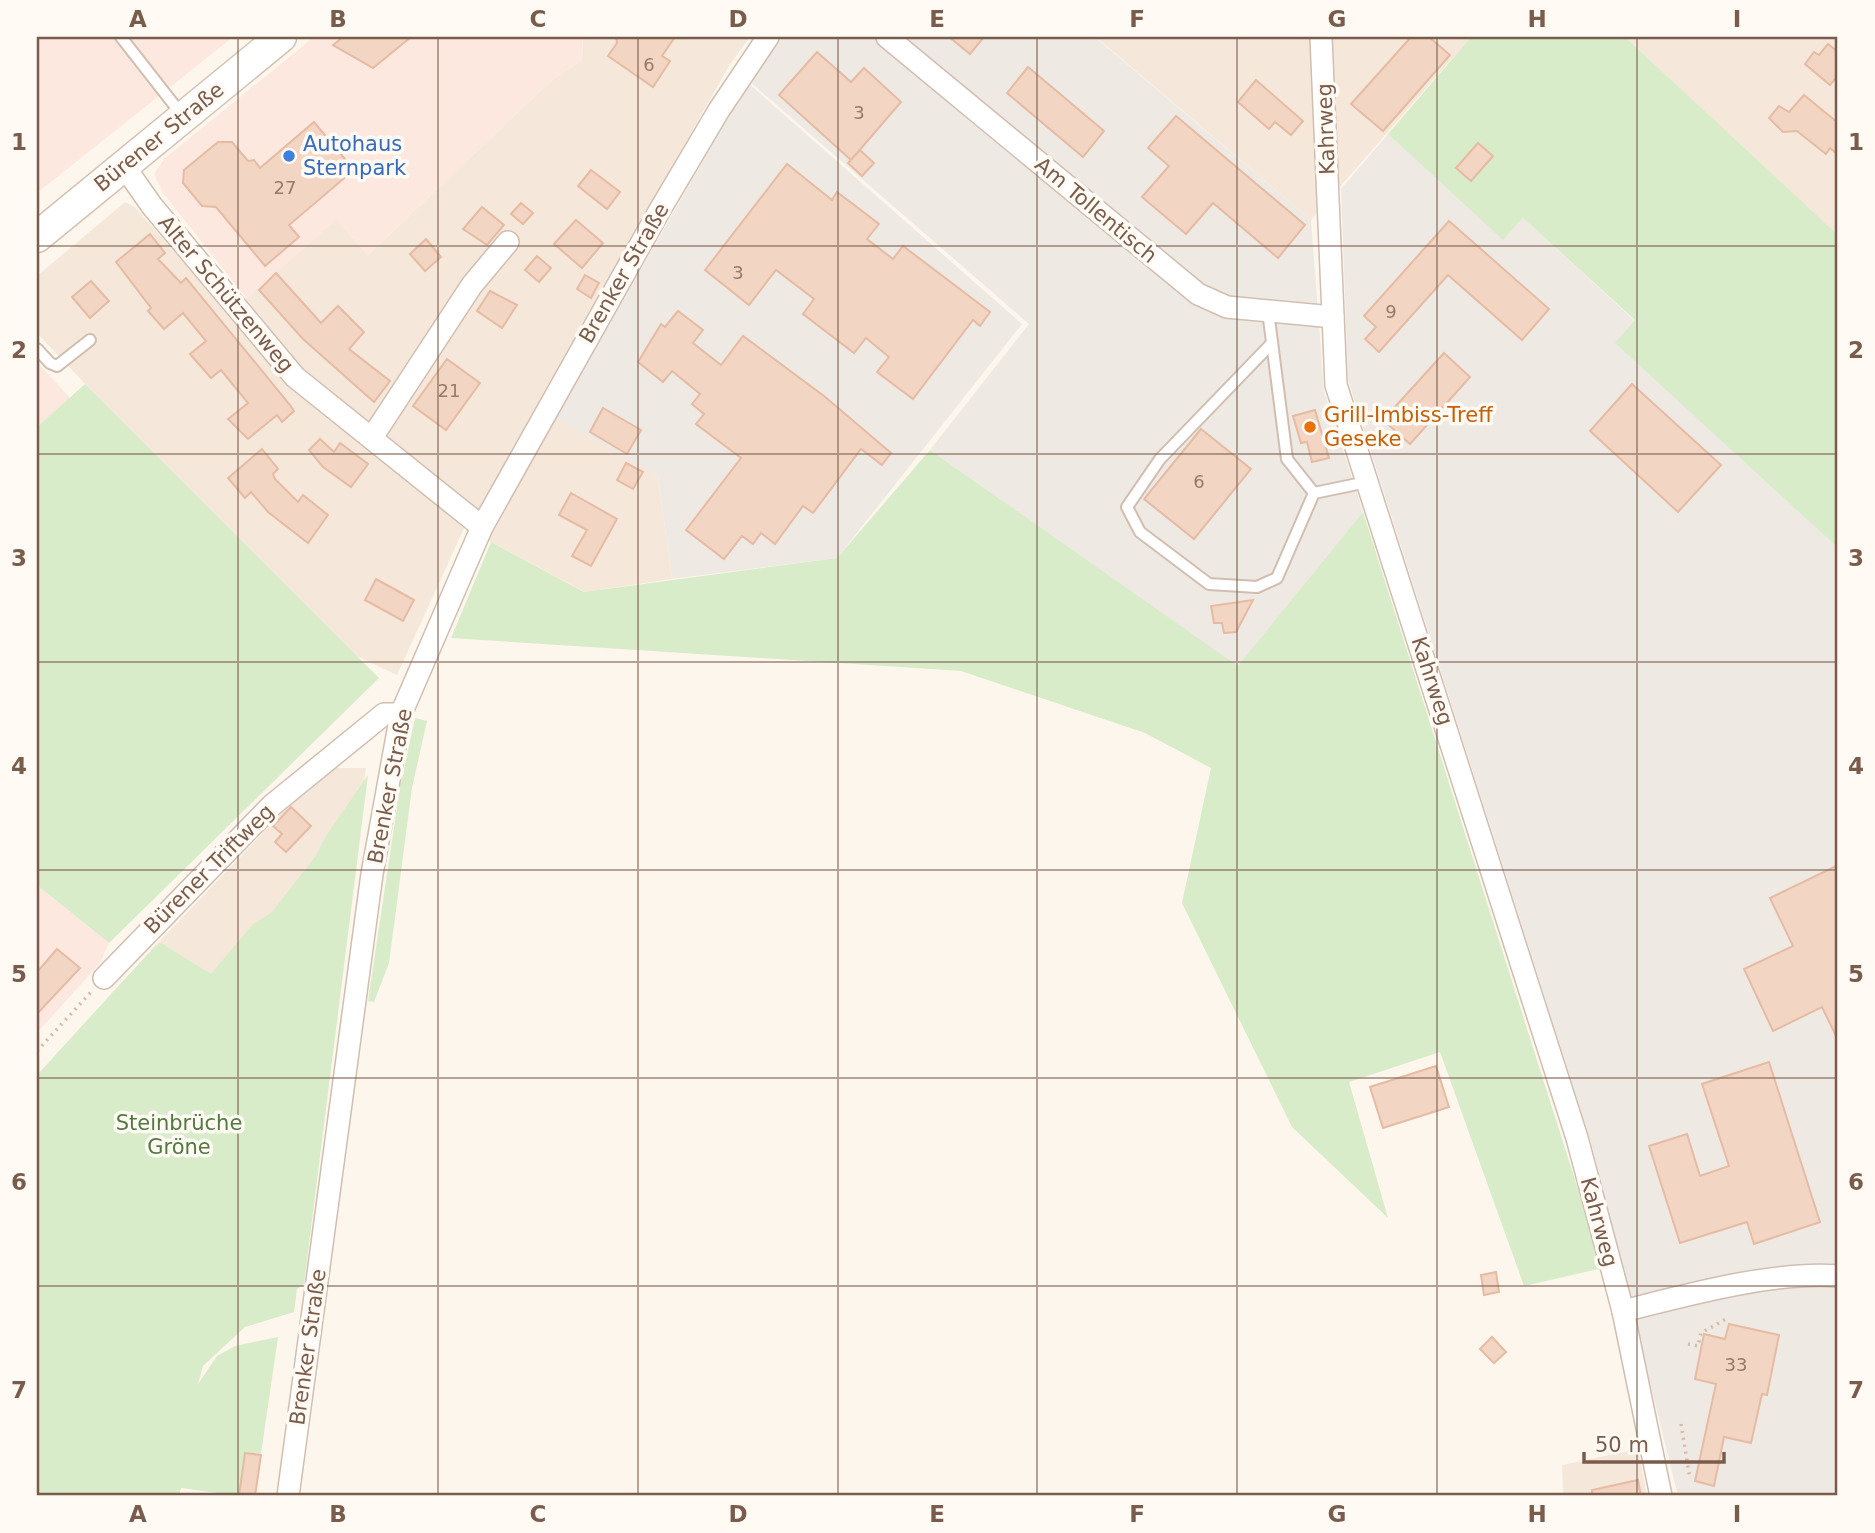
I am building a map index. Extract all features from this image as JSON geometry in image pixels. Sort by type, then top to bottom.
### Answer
[{"type":"main road","name":"Bürener Straße","points":[[37,237],[281,37]]},
{"type":"street","name":"Brenker Straße","points":[[288,1496],[372,874],[401,714],[482,527],[661,208],[719,110],[768,37]]},
{"type":"street","name":"Am Tollentisch","points":[[887,37],[1198,294],[1227,307],[1333,317]]},
{"type":"street","name":"Kahrweg","points":[[1321,37],[1336,385],[1577,1138],[1623,1311],[1661,1496]]},
{"type":"street","name":"Alter Schützenweg","points":[[124,166],[152,205],[295,377],[373,436],[482,527]]},
{"type":"street","points":[[373,436],[472,285],[508,242]]},
{"type":"street","name":"Bürener Triftweg","points":[[104,978],[271,806],[384,714],[401,714]]},
{"type":"street","points":[[1623,1311],[1676,1298],[1804,1275],[1838,1276]]},
{"type":"lane","points":[[121,37],[184,117]]},
{"type":"lane","points":[[1268,311],[1287,459],[1314,493]]},
{"type":"lane","points":[[37,349],[50,363],[57,366],[90,340]]},
{"type":"lane","points":[[1272,343],[1160,459],[1127,507],[1140,532],[1209,584],[1257,587],[1277,578],[1314,493]]},
{"type":"lane","points":[[1314,493],[1367,482]]},
{"type":"path","points":[[37,1051],[104,978]]},
{"type":"path","points":[[1688,1344],[1698,1346],[1701,1333],[1727,1319]]},
{"type":"path","points":[[1681,1424],[1690,1479]]},
{"type":"shaded area","points":[[37,37],[233,37],[37,193]]},
{"type":"shaded area","points":[[314,37],[583,37],[582,60],[552,80],[368,255],[336,219],[247,299],[163,193],[154,174],[165,158]]},
{"type":"shaded area","points":[[583,37],[750,37],[730,64],[537,405],[658,476],[672,579],[585,592],[491,542],[466,524],[397,675],[333,645],[37,333],[37,276],[125,202],[135,207],[229,314],[336,219],[368,255],[552,80],[582,60]]},
{"type":"shaded area","points":[[783,37],[1095,37],[1311,220],[1324,391],[1363,512],[1239,667],[930,450],[1029,324],[749,81]]},
{"type":"shaded area","points":[[1096,37],[1471,37],[1311,220]]},
{"type":"shaded area","points":[[1625,37],[1838,37],[1838,235],[1788,189]]},
{"type":"shaded area","points":[[748,83],[1022,324],[837,558],[672,579],[658,476],[555,418]]},
{"type":"shaded area","points":[[1388,134],[1503,239],[1523,218],[1635,321],[1616,343],[1838,548],[1838,1496],[1678,1496],[1590,1139],[1348,380],[1341,189]]},
{"type":"shaded area","points":[[37,362],[70,398],[37,427]]},
{"type":"shaded area","points":[[327,768],[366,768],[354,856],[208,993],[155,946],[261,835],[270,820]]},
{"type":"shaded area","points":[[37,885],[109,943],[100,963],[37,1033]]},
{"type":"shaded area","points":[[1638,1449],[1647,1496],[1563,1496],[1562,1465]]},
{"type":"green space","points":[[1471,37],[1625,37],[1838,235],[1838,548],[1615,343],[1635,320],[1523,218],[1503,240],[1388,134]]},
{"type":"green space","points":[[85,384],[379,678],[109,943],[37,885],[37,427]]},
{"type":"green space","points":[[930,450],[1238,666],[1363,512],[1603,1268],[1524,1286],[1440,1052],[1349,1082],[1388,1218],[1292,1127],[1182,903],[1211,768],[1145,733],[961,671],[451,638],[491,542],[584,592],[837,558]]},
{"type":"green space","points":[[415,718],[427,721],[412,788],[389,963],[374,1002],[368,1001],[400,787]]},
{"type":"green space","name":"Steinbrüche Gröne","points":[[368,775],[304,1284],[297,1289],[294,1312],[245,1327],[203,1366],[198,1384],[217,1356],[235,1346],[278,1337],[261,1454],[245,1452],[239,1496],[181,1488],[179,1496],[37,1496],[37,1075],[155,946],[161,943],[211,974],[253,924],[271,913],[315,857],[326,836]]},
{"type":"building","points":[[343,37],[411,37],[373,68],[333,45]]},
{"type":"building","points":[[616,37],[675,37],[662,56],[670,61],[653,87],[608,56],[617,43]]},
{"type":"building","points":[[949,37],[984,37],[970,54]]},
{"type":"building","points":[[1411,37],[1429,37],[1450,55],[1383,131],[1351,104]]},
{"type":"building","points":[[1828,44],[1838,52],[1838,75],[1830,85],[1805,64],[1814,52],[1819,55]]},
{"type":"building","points":[[817,52],[851,82],[864,68],[901,102],[851,160],[779,95]]},
{"type":"building","points":[[1028,67],[1104,131],[1083,157],[1007,93]]},
{"type":"building","points":[[1256,80],[1303,121],[1291,135],[1275,122],[1269,129],[1238,102]]},
{"type":"building","points":[[1804,95],[1838,123],[1838,155],[1830,148],[1826,154],[1797,131],[1783,132],[1769,118],[1779,106],[1789,112]]},
{"type":"building","points":[[1176,116],[1305,225],[1278,258],[1213,203],[1186,234],[1142,197],[1169,166],[1148,148]]},
{"type":"building","points":[[314,122],[354,170],[289,225],[299,237],[265,266],[216,207],[202,206],[183,183],[184,170],[218,142],[232,142],[248,161],[254,160],[260,168]]},
{"type":"building","points":[[1478,143],[1493,156],[1471,181],[1456,168]]},
{"type":"building","points":[[860,150],[874,163],[862,176],[848,163]]},
{"type":"building","points":[[787,164],[832,200],[837,192],[879,224],[867,239],[893,259],[903,246],[990,312],[980,326],[973,320],[913,399],[877,372],[889,357],[866,338],[854,353],[803,314],[814,299],[776,270],[749,305],[705,270]]},
{"type":"building","points":[[591,170],[620,192],[607,209],[578,186]]},
{"type":"building","points":[[521,203],[533,213],[523,224],[511,214]]},
{"type":"building","points":[[482,207],[504,225],[487,245],[463,229]]},
{"type":"building","points":[[576,220],[603,243],[582,268],[554,244]]},
{"type":"building","points":[[1449,221],[1549,309],[1522,340],[1448,275],[1379,352],[1365,339],[1376,327],[1364,316]]},
{"type":"building","points":[[150,234],[165,253],[158,259],[181,283],[186,278],[290,405],[294,411],[282,422],[277,415],[248,439],[228,419],[248,403],[221,370],[211,378],[190,354],[206,341],[183,313],[164,329],[148,311],[151,308],[116,262]]},
{"type":"building","points":[[426,239],[441,257],[425,271],[410,254]]},
{"type":"building","points":[[537,256],[551,268],[539,282],[525,270]]},
{"type":"building","points":[[276,273],[321,323],[338,306],[364,332],[349,349],[390,381],[374,402],[303,339],[259,290]]},
{"type":"building","points":[[585,275],[599,283],[591,298],[577,289]]},
{"type":"building","points":[[91,281],[109,301],[90,318],[72,297]]},
{"type":"building","points":[[490,291],[517,305],[502,328],[477,311]]},
{"type":"building","points":[[678,311],[703,330],[693,343],[721,365],[743,336],[824,396],[891,453],[882,465],[861,449],[813,513],[803,506],[775,544],[761,533],[753,544],[742,536],[724,559],[686,530],[741,458],[696,424],[704,414],[692,404],[700,394],[672,371],[663,382],[638,362],[661,324],[665,327]]},
{"type":"building","points":[[1444,353],[1470,377],[1410,444],[1383,420]]},
{"type":"building","points":[[447,359],[480,383],[446,430],[413,406]]},
{"type":"building","points":[[1632,384],[1721,465],[1678,512],[1590,431]]},
{"type":"building","points":[[603,408],[641,430],[627,454],[590,432]]},
{"type":"building","points":[[1315,410],[1329,458],[1312,462],[1307,442],[1301,443],[1293,416]]},
{"type":"building","points":[[1201,429],[1251,469],[1194,539],[1144,499]]},
{"type":"building","points":[[320,439],[334,452],[340,443],[368,464],[351,487],[323,467],[309,450]]},
{"type":"building","points":[[262,449],[278,469],[273,474],[275,479],[298,502],[303,495],[328,515],[308,543],[268,512],[251,492],[245,498],[228,478]]},
{"type":"building","points":[[626,463],[643,472],[633,489],[617,480]]},
{"type":"building","points":[[571,493],[617,519],[591,566],[572,556],[587,530],[559,515]]},
{"type":"building","points":[[376,579],[414,600],[403,621],[365,600]]},
{"type":"building","points":[[1253,600],[1236,632],[1224,633],[1222,623],[1214,623],[1211,606]]},
{"type":"building","points":[[291,807],[311,826],[286,852],[275,842],[282,834],[273,826]]},
{"type":"building","points":[[1838,865],[1838,1040],[1822,1007],[1773,1031],[1744,969],[1793,946],[1770,898]]},
{"type":"building","points":[[57,949],[80,968],[37,1014],[37,972]]},
{"type":"building","points":[[1769,1062],[1820,1222],[1754,1244],[1747,1222],[1680,1243],[1649,1146],[1687,1134],[1700,1176],[1729,1166],[1702,1084]]},
{"type":"building","points":[[1436,1066],[1449,1107],[1383,1128],[1370,1087]]},
{"type":"building","points":[[1496,1272],[1499,1292],[1484,1295],[1481,1275]]},
{"type":"building","points":[[1729,1324],[1779,1335],[1767,1395],[1762,1394],[1751,1443],[1724,1437],[1714,1486],[1695,1481],[1716,1384],[1695,1379],[1704,1334],[1725,1339]]},
{"type":"building","points":[[1492,1337],[1506,1352],[1494,1363],[1480,1349]]},
{"type":"building","points":[[245,1453],[261,1455],[255,1496],[239,1496]]},
{"type":"building","points":[[1638,1480],[1641,1496],[1592,1496],[1592,1490]]},
{"type":"place","name":"Autohaus Sternpark","points":[[289,156]]},
{"type":"place","name":"Grill-Imbiss-Treff Geseke","points":[[1310,427]]}]
